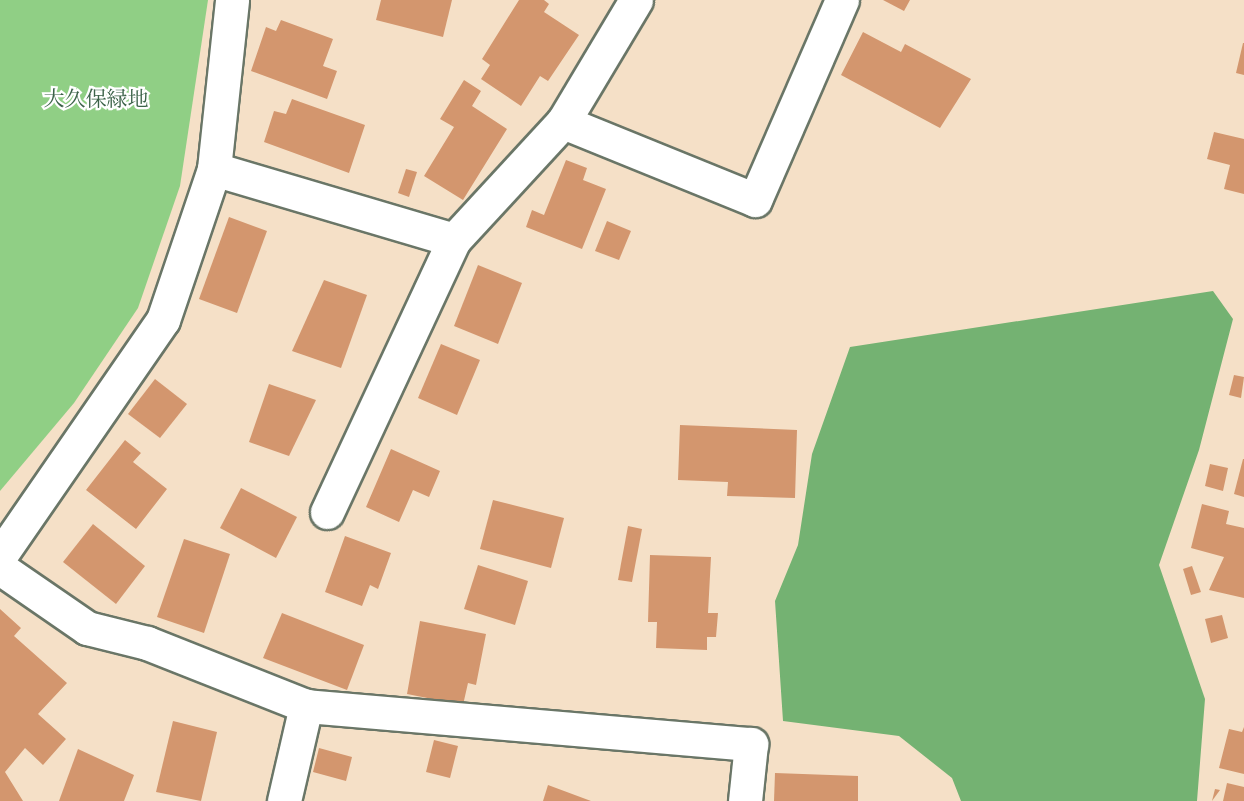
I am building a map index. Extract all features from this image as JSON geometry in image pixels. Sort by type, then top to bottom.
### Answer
[{"type":"street","points":[[0,556],[164,320],[214,169],[232,0]]},
{"type":"street","points":[[327,512],[454,240],[563,123],[636,0]]},
{"type":"street","points":[[563,123],[754,200],[842,0]]},
{"type":"street","points":[[214,169],[454,240]]},
{"type":"street","points":[[0,568],[87,628],[147,643],[306,706],[751,744],[745,801]]},
{"type":"street","points":[[284,801],[306,706]]},
{"type":"green space","name":"大久保緑地","points":[[0,0],[208,0],[180,186],[138,308],[74,403],[0,491]]},
{"type":"green space","points":[[1213,291],[1233,319],[1199,450],[1159,565],[1205,699],[1197,801],[961,801],[952,778],[899,736],[783,721],[775,601],[798,545],[812,454],[850,347]]},
{"type":"building","points":[[381,0],[452,0],[443,37],[376,20]]},
{"type":"building","points":[[519,0],[544,0],[549,4],[544,12],[579,35],[548,81],[540,76],[521,106],[481,79],[490,65],[482,59]]},
{"type":"building","points":[[883,0],[910,0],[904,11]]},
{"type":"building","points":[[281,20],[333,39],[323,66],[337,71],[327,99],[251,71],[266,27],[276,31]]},
{"type":"building","points":[[863,32],[901,52],[905,44],[971,79],[940,128],[841,75]]},
{"type":"building","points":[[1244,43],[1244,75],[1236,73]]},
{"type":"building","points":[[464,80],[481,91],[472,106],[507,129],[463,200],[424,176],[454,127],[440,119]]},
{"type":"building","points":[[292,99],[365,125],[349,173],[264,142],[274,111],[286,114]]},
{"type":"building","points":[[1214,132],[1244,139],[1244,194],[1224,189],[1230,165],[1207,159]]},
{"type":"building","points":[[566,160],[587,168],[583,180],[606,189],[582,249],[526,227],[532,210],[544,215]]},
{"type":"building","points":[[406,169],[417,172],[409,197],[398,193]]},
{"type":"building","points":[[229,217],[267,231],[237,313],[199,299]]},
{"type":"building","points":[[607,221],[631,231],[619,260],[595,251]]},
{"type":"building","points":[[478,265],[522,283],[498,344],[454,326]]},
{"type":"building","points":[[324,280],[367,295],[341,368],[292,351]]},
{"type":"building","points":[[441,344],[480,360],[457,415],[418,398]]},
{"type":"building","points":[[1234,375],[1244,377],[1241,398],[1229,395]]},
{"type":"building","points":[[155,379],[187,404],[160,438],[128,414]]},
{"type":"building","points":[[269,384],[316,400],[289,456],[249,442]]},
{"type":"building","points":[[680,425],[797,430],[795,498],[727,496],[728,482],[678,480]]},
{"type":"building","points":[[125,440],[141,453],[133,462],[167,489],[136,529],[86,490]]},
{"type":"building","points":[[391,449],[440,471],[429,497],[413,490],[399,522],[366,507]]},
{"type":"building","points":[[1244,459],[1244,497],[1234,494]]},
{"type":"building","points":[[1210,464],[1228,468],[1223,491],[1205,486]]},
{"type":"building","points":[[241,488],[297,517],[276,558],[220,528]]},
{"type":"building","points":[[493,500],[564,518],[551,568],[480,549]]},
{"type":"building","points":[[1202,504],[1229,511],[1226,524],[1244,528],[1244,598],[1209,590],[1224,557],[1191,548]]},
{"type":"building","points":[[93,524],[145,566],[116,604],[63,562]]},
{"type":"building","points":[[628,526],[642,529],[632,582],[618,580]]},
{"type":"building","points":[[345,536],[391,553],[378,589],[370,585],[362,606],[325,592]]},
{"type":"building","points":[[184,539],[230,554],[204,633],[157,617]]},
{"type":"building","points":[[650,555],[711,557],[708,613],[718,613],[716,637],[707,637],[707,650],[656,648],[657,622],[648,622]]},
{"type":"building","points":[[478,565],[528,581],[515,625],[464,609]]},
{"type":"building","points":[[1192,566],[1201,592],[1191,595],[1183,569]]},
{"type":"building","points":[[0,609],[21,628],[14,636],[67,683],[38,714],[66,739],[43,765],[25,748],[5,772],[23,801],[0,801]]},
{"type":"building","points":[[282,613],[364,645],[347,690],[263,658]]},
{"type":"building","points":[[1222,615],[1228,638],[1211,643],[1205,619]]},
{"type":"building","points":[[420,621],[486,634],[476,685],[468,683],[463,705],[407,694]]},
{"type":"building","points":[[173,721],[217,732],[201,801],[156,792]]},
{"type":"building","points":[[1244,727],[1244,774],[1219,768],[1229,729],[1242,732]]},
{"type":"building","points":[[434,740],[458,746],[450,778],[426,772]]},
{"type":"building","points":[[319,748],[352,757],[346,781],[313,772]]},
{"type":"building","points":[[78,749],[134,775],[124,801],[59,801]]},
{"type":"building","points":[[775,773],[858,776],[858,801],[774,801]]},
{"type":"building","points":[[1227,783],[1244,787],[1244,801],[1223,801]]},
{"type":"building","points":[[548,785],[591,801],[543,801]]},
{"type":"building","points":[[1215,789],[1220,790],[1212,801]]}]
